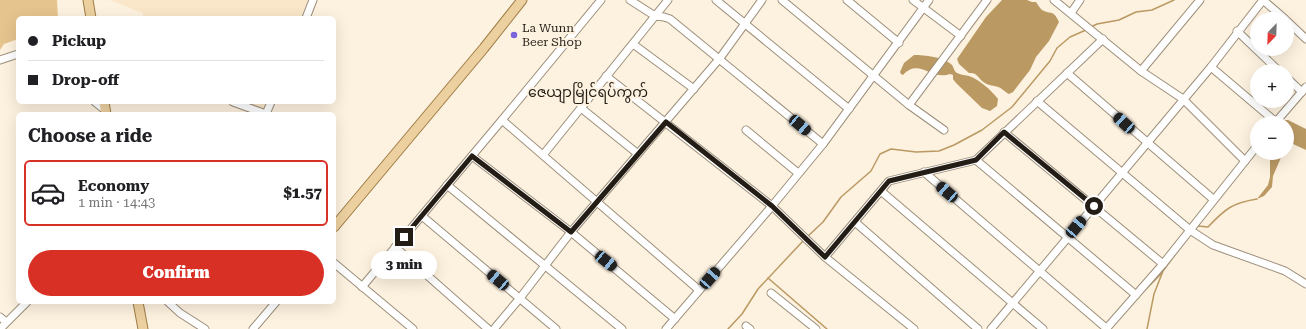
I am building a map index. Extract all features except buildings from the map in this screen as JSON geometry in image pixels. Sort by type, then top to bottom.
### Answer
[{"type":"main road","points":[[88,0],[91,16]]},
{"type":"main road","points":[[336,225],[484,48],[522,0]]},
{"type":"main road","points":[[138,304],[143,329]]},
{"type":"street","points":[[307,16],[313,0]]},
{"type":"street","points":[[362,287],[601,0]]},
{"type":"street","points":[[630,0],[655,16],[664,16],[670,19],[720,58],[823,144]]},
{"type":"street","points":[[543,155],[668,0]]},
{"type":"street","points":[[716,0],[849,109]]},
{"type":"street","points":[[494,329],[571,232],[720,58],[762,0]]},
{"type":"street","points":[[782,0],[909,105],[944,130]]},
{"type":"street","points":[[847,0],[898,43]]},
{"type":"street","points":[[913,0],[961,36]]},
{"type":"street","points":[[666,329],[772,206],[823,144],[929,0]]},
{"type":"street","points":[[1054,0],[1141,71],[1183,99],[1245,161]]},
{"type":"street","points":[[1071,13],[1080,0]]},
{"type":"street","points":[[1141,71],[1200,0]]},
{"type":"street","points":[[991,329],[1211,67],[1237,31],[1263,0],[1277,12]]},
{"type":"street","points":[[909,105],[961,36],[984,1]]},
{"type":"street","points":[[1294,28],[1306,39]]},
{"type":"street","points":[[1237,31],[1272,64]]},
{"type":"street","points":[[825,257],[889,181],[976,160],[1103,39]]},
{"type":"street","points":[[633,44],[694,89]]},
{"type":"street","points":[[0,60],[16,55]]},
{"type":"street","points":[[1211,67],[1268,116]]},
{"type":"street","points":[[1066,73],[1213,199]]},
{"type":"street","points":[[606,76],[772,206],[825,257],[914,329]]},
{"type":"street","points":[[1282,116],[1304,90],[1294,83]]},
{"type":"street","points":[[1037,102],[1190,230],[1213,245],[1285,271],[1306,284]]},
{"type":"street","points":[[239,104],[261,112]]},
{"type":"street","points":[[581,108],[638,154]]},
{"type":"street","points":[[502,120],[598,201],[699,290]]},
{"type":"street","points":[[746,130],[798,173]]},
{"type":"street","points":[[1004,132],[1163,264]]},
{"type":"street","points":[[924,172],[1106,329],[1163,264],[1213,199],[1250,155]]},
{"type":"street","points":[[472,156],[571,232],[675,319]]},
{"type":"street","points":[[976,160],[1136,296]]},
{"type":"street","points":[[447,185],[622,329]]},
{"type":"street","points":[[881,191],[1043,329]]},
{"type":"street","points":[[422,216],[556,329]]},
{"type":"street","points":[[855,222],[978,329]]},
{"type":"street","points":[[395,247],[488,329]]},
{"type":"street","points":[[336,265],[413,329]]},
{"type":"street","points":[[771,293],[816,329]]},
{"type":"street","points":[[0,329],[25,304]]},
{"type":"street","points":[[170,304],[180,313],[205,329]]},
{"type":"street","points":[[253,329],[274,304]]},
{"type":"street","points":[[0,317],[6,322]]},
{"type":"shaded area","points":[[0,0],[57,0],[58,16],[16,16],[16,40],[4,44],[0,50]]},
{"type":"shaded area","points":[[110,0],[308,0],[302,16],[143,16],[143,13]]},
{"type":"shaded area","points":[[1002,0],[1027,0],[1036,2],[1042,10],[1055,15],[1059,22],[1049,41],[1036,57],[1030,70],[1013,92],[1009,94],[999,88],[987,84],[978,76],[969,73],[959,64],[957,59],[986,17]]},
{"type":"shaded area","points":[[914,55],[934,57],[948,62],[957,73],[973,78],[989,89],[998,99],[997,106],[990,111],[982,108],[956,83],[953,79],[953,75],[950,74],[937,75],[914,68],[903,75],[901,74],[900,72],[904,63]]},
{"type":"shaded area","points":[[245,104],[267,104],[264,111]]},
{"type":"shaded area","points":[[1294,123],[1306,129],[1306,150],[1294,144]]},
{"type":"shaded area","points":[[1270,160],[1280,160],[1273,176],[1272,187],[1264,196],[1257,199],[1268,185],[1270,177]]},
{"type":"waterway","points":[[1091,27],[1097,24],[1119,20],[1136,12],[1152,10],[1174,0]]},
{"type":"waterway","points":[[807,237],[823,222],[841,197],[871,171],[880,154],[891,149],[916,152],[939,151],[982,130],[1012,107],[1050,61],[1057,48],[1070,37],[1086,30]]},
{"type":"waterway","points":[[1197,227],[1208,227],[1224,211],[1235,205],[1257,199]]},
{"type":"waterway","points":[[728,329],[742,314],[758,289],[803,241]]},
{"type":"waterway","points":[[1147,329],[1154,294],[1163,271],[1183,244]]},
{"type":"waterway","points":[[1145,290],[1162,273]]},
{"type":"waterway","points":[[768,278],[827,329]]},
{"type":"place","name":"La Wunn Beer Shop","points":[[514,35]]},
{"type":"district","name":"ဇေယျာမြိုင်ရပ်ကွက်","points":[[588,92]]},
{"type":"route","points":[[404,237],[472,156],[571,232],[666,122],[772,206],[825,257],[889,181],[976,160],[1004,132],[1094,206]]}]
